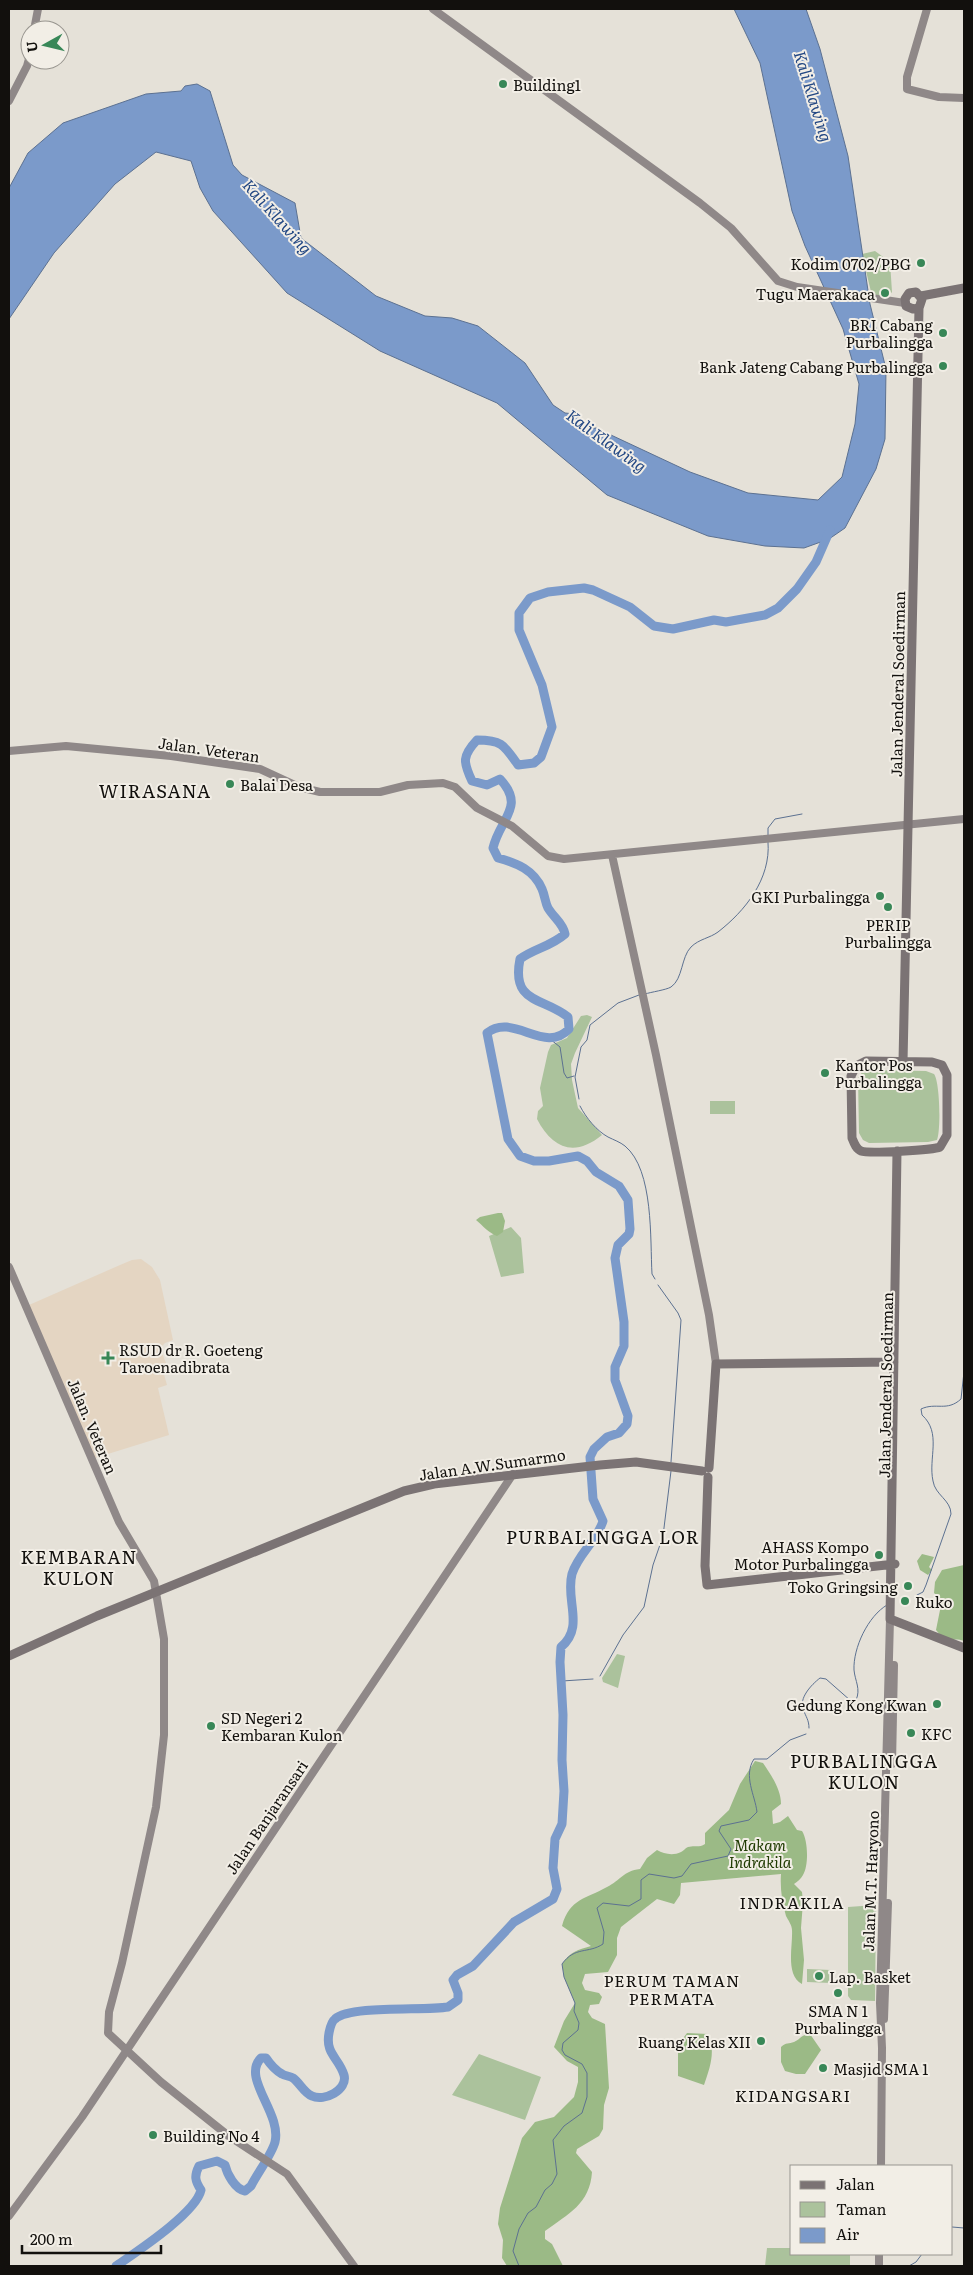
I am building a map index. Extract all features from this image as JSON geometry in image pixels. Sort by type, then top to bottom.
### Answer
[{"type":"main road","points":[[921,296],[964,288]]},
{"type":"main road","points":[[916,292],[921,296],[922,302],[919,308],[911,309],[905,303],[909,293],[916,292]]},
{"type":"main road","name":"Jalan Jenderal Soedirman","points":[[903,1062],[919,308]]},
{"type":"main road","points":[[860,1062],[932,1062],[939,1063],[945,1069],[947,1136],[940,1146],[927,1150],[900,1150],[864,1151],[854,1144],[852,1138],[851,1076],[852,1070],[860,1062]]},
{"type":"main road","name":"Jalan Jenderal Soedirman","points":[[893,1564],[894,1362],[900,1150]]},
{"type":"main road","name":"Jalan Jenderal Soedirman","points":[[892,1620],[900,1150]]},
{"type":"main road","points":[[893,1564],[707,1585],[706,1472],[716,1364],[894,1362]]},
{"type":"main road","name":"Jalan A.W.Sumarmo","points":[[9,1656],[70,1628],[404,1491],[434,1484],[600,1464],[636,1462],[706,1472]]},
{"type":"main road","points":[[892,1620],[964,1648]]},
{"type":"street","points":[[433,9],[482,46],[573,108],[695,198],[732,228],[778,281],[797,287],[905,303]]},
{"type":"street","points":[[927,9],[907,77],[907,89],[936,96],[964,98]]},
{"type":"street","points":[[9,101],[25,70]]},
{"type":"street","name":"Jalan. Veteran","points":[[9,751],[66,746],[184,758],[260,769],[299,787],[320,792],[380,792],[408,785],[443,783],[452,786],[477,808],[496,816],[512,826],[548,856],[555,858],[612,856],[964,819]]},
{"type":"street","points":[[612,856],[687,1204],[709,1315],[716,1364]]},
{"type":"street","name":"Jalan. Veteran","points":[[9,1266],[118,1522],[147,1566],[154,1581],[164,1639],[165,1718],[161,1769],[146,1858],[107,2026],[110,2037],[230,2137],[281,2169],[293,2180],[354,2266]]},
{"type":"street","name":"Jalan Banjaransari","points":[[9,2216],[71,2132],[513,1474]]},
{"type":"street","name":"Jalan M.T. Haryono","points":[[881,2165],[882,2024],[886,2010],[892,1620]]},
{"type":"shaded area","name":"RSUD dr R. Goeteng Taroenadibrata","points":[[141,1259],[152,1267],[160,1280],[173,1340],[165,1343],[160,1348],[168,1368],[163,1371],[167,1385],[158,1388],[169,1435],[95,1458],[29,1305],[132,1260]]},
{"type":"green space","points":[[875,251],[890,262],[892,292],[887,298],[872,296],[862,254]]},
{"type":"green space","points":[[587,1015],[592,1017],[571,1064],[572,1080],[578,1108],[602,1135],[592,1142],[573,1148],[557,1143],[543,1129],[537,1119],[538,1111],[543,1106],[540,1088],[551,1045],[567,1038],[581,1016]]},
{"type":"green space","points":[[863,1071],[926,1071],[934,1074],[938,1086],[939,1106],[937,1140],[928,1142],[869,1143],[863,1140],[859,1133],[858,1078]]},
{"type":"green space","points":[[710,1101],[735,1101],[735,1114],[710,1114]]},
{"type":"green space","points":[[502,1213],[505,1221],[503,1232],[497,1236],[476,1220],[480,1217]]},
{"type":"green space","points":[[511,1227],[521,1238],[524,1273],[501,1277],[489,1236]]},
{"type":"green space","points":[[922,1554],[934,1557],[929,1567],[932,1570],[928,1575],[920,1570],[917,1561]]},
{"type":"green space","points":[[964,1565],[964,1641],[947,1640],[936,1630],[942,1600],[934,1593],[935,1582],[942,1570]]},
{"type":"green space","points":[[617,1654],[625,1656],[618,1688],[603,1682],[602,1678]]},
{"type":"green space","name":"Makam Indrakila","points":[[755,1761],[763,1763],[775,1782],[781,1798],[781,1804],[772,1811],[773,1824],[780,1822],[788,1816],[797,1830],[802,1831],[806,1840],[807,1859],[805,1871],[794,1884],[802,1892],[803,1902],[801,1928],[804,1960],[802,1984],[793,1974],[791,1960],[792,1928],[783,1905],[781,1874],[681,1883],[680,1895],[674,1904],[657,1899],[621,1927],[617,1938],[617,1955],[608,1972],[585,1974],[582,1983],[585,1990],[599,1993],[602,1997],[599,2004],[590,2005],[588,2012],[592,2018],[605,2024],[609,2088],[604,2105],[603,2129],[599,2136],[577,2149],[576,2153],[592,2172],[587,2192],[576,2207],[545,2231],[545,2239],[552,2244],[563,2266],[507,2266],[502,2258],[503,2240],[498,2224],[500,2208],[522,2138],[535,2122],[554,2117],[574,2097],[578,2082],[578,2067],[567,2061],[554,2047],[564,2021],[575,2003],[564,1977],[562,1964],[574,1952],[591,1946],[562,1926],[565,1917],[569,1910],[580,1901],[612,1884],[622,1876],[640,1869],[647,1858],[657,1850],[675,1854],[688,1847],[705,1844],[705,1833],[729,1810],[740,1784]]},
{"type":"green space","points":[[876,1905],[875,2001],[851,2000],[848,1996],[848,1907]]},
{"type":"green space","name":"Lap. Basket","points":[[807,1969],[831,1970],[831,1983],[807,1982]]},
{"type":"green space","points":[[687,2033],[708,2034],[710,2040],[712,2053],[704,2085],[678,2076],[678,2045]]},
{"type":"green space","points":[[810,2034],[821,2050],[805,2074],[785,2071],[781,2062],[781,2047],[794,2042],[804,2035]]},
{"type":"green space","points":[[479,2054],[541,2077],[525,2120],[452,2095]]},
{"type":"green space","points":[[767,2248],[790,2248],[790,2255],[850,2255],[850,2266],[765,2266]]},
{"type":"water","name":"Kali Klawing","points":[[734,9],[806,9],[820,49],[848,156],[870,304],[886,369],[885,439],[876,469],[845,528],[829,539],[804,548],[765,546],[708,536],[607,495],[497,403],[380,351],[287,293],[213,211],[200,188],[191,161],[156,152],[115,184],[54,253],[9,319],[9,188],[28,153],[63,123],[146,94],[181,91],[185,86],[197,84],[210,91],[233,165],[242,175],[295,203],[301,238],[376,296],[425,316],[452,318],[478,326],[525,363],[553,405],[565,413],[575,414],[588,429],[596,428],[690,472],[748,493],[818,500],[842,477],[855,424],[859,384],[843,329],[805,246],[792,211],[760,63]]},
{"type":"waterway","points":[[116,2266],[150,2242],[188,2210],[197,2199],[201,2190],[196,2178],[199,2166],[217,2161],[225,2165],[230,2177],[241,2190],[245,2191],[251,2186],[271,2152],[275,2142],[276,2131],[273,2119],[258,2086],[256,2066],[261,2058],[266,2058],[283,2075],[293,2078],[312,2096],[323,2097],[334,2093],[339,2090],[344,2080],[342,2069],[333,2056],[328,2040],[330,2029],[335,2019],[343,2015],[371,2010],[448,2007],[458,2000],[458,1993],[453,1980],[457,1975],[473,1966],[514,1922],[553,1899],[557,1889],[553,1868],[555,1839],[562,1824],[564,1791],[561,1647],[572,1631],[572,1574],[603,1521],[593,1499],[590,1457],[594,1449],[607,1437],[619,1433],[627,1424],[628,1416],[615,1380],[615,1367],[624,1346],[624,1322],[615,1258],[618,1245],[629,1234],[628,1200],[619,1186],[596,1172],[587,1161],[578,1156],[549,1161],[534,1161],[520,1156],[508,1139],[487,1033],[497,1028],[507,1027],[550,1038],[560,1036],[569,1029],[568,1017],[525,992],[520,984],[518,974],[520,959],[554,942],[565,934],[548,908],[539,882],[524,868],[498,858],[493,848],[509,813],[511,797],[500,779],[487,785],[472,781],[467,769],[466,755],[477,740],[492,741],[502,745],[518,765],[534,763],[541,757],[552,727],[542,685],[519,630],[519,613],[530,598],[548,592],[584,588],[593,590],[630,607],[654,626],[673,629],[714,620],[726,622],[765,615],[778,608],[797,589],[816,562],[830,530]]},
{"type":"waterway","points":[[768,836],[768,828],[775,819],[802,814]]},
{"type":"waterway","points":[[645,994],[671,987],[678,979],[685,956],[691,947],[718,932],[738,914],[761,881],[768,856],[768,842]]},
{"type":"waterway","points":[[579,1099],[575,1077],[581,1047],[587,1040],[590,1025],[618,1003],[639,995]]},
{"type":"waterway","points":[[550,1039],[560,1047],[564,1073],[567,1078],[574,1076]]},
{"type":"waterway","points":[[580,1106],[596,1128],[625,1146],[634,1157],[641,1171],[649,1206],[652,1274],[655,1279]]},
{"type":"waterway","points":[[658,1285],[681,1320],[671,1462]]},
{"type":"waterway","points":[[917,1595],[923,1592],[926,1585],[951,1514],[948,1505],[934,1486],[932,1472],[933,1438],[921,1409],[932,1406],[951,1405],[961,1399],[964,1372]]},
{"type":"waterway","points":[[600,1676],[623,1635],[644,1607],[653,1565],[663,1536],[671,1471]]},
{"type":"waterway","points":[[809,1728],[802,1705],[803,1700],[810,1688],[820,1678],[826,1679],[851,1701],[856,1700],[858,1689],[854,1670],[856,1652],[868,1625],[880,1610],[887,1605]]},
{"type":"waterway","points":[[562,1681],[593,1679]]},
{"type":"waterway","points":[[519,2266],[513,2251],[519,2229],[528,2213],[536,2207],[545,2190],[552,2184],[557,2174],[553,2140],[564,2126],[582,2113],[587,2097],[587,2073],[582,2064],[565,2055],[562,2050],[563,2043],[578,2030],[579,2023],[574,2011],[575,2003],[564,1977],[562,1964],[567,1958],[577,1952],[592,1949],[603,1944],[604,1932],[597,1908],[603,1903],[629,1906],[641,1899],[641,1880],[649,1874],[674,1878],[682,1876],[691,1864],[728,1856],[731,1849],[719,1831],[721,1826],[749,1820],[757,1812],[750,1779],[751,1765],[754,1759],[767,1759],[790,1740],[806,1734]]},
{"type":"waterway","points":[[953,2227],[964,2228]]},
{"type":"waterway","points":[[909,2266],[916,2262],[921,2255]]},
{"type":"place","name":"Building1","points":[[503,84]]},
{"type":"place","name":"Kodim 0702/PBG","points":[[921,263]]},
{"type":"place","name":"Tugu Maerakaca","points":[[885,293]]},
{"type":"place","name":"BRI Cabang Purbalingga","points":[[943,333]]},
{"type":"place","name":"Bank Jateng Cabang Purbalingga","points":[[943,366]]},
{"type":"place","name":"Balai Desa","points":[[230,784]]},
{"type":"place","name":"GKI Purbalingga","points":[[880,896]]},
{"type":"place","name":"PERIP Purbalingga","points":[[888,907]]},
{"type":"place","name":"Kantor Pos Purbalingga","points":[[825,1073]]},
{"type":"place","name":"RSUD dr R. Goeteng Taroenadibrata","points":[[108,1358]]},
{"type":"place","name":"AHASS Kompo Motor Purbalingga","points":[[879,1555]]},
{"type":"place","name":"Toko Gringsing","points":[[908,1586]]},
{"type":"place","name":"Ruko","points":[[905,1601]]},
{"type":"place","name":"Gedung Kong Kwan","points":[[937,1704]]},
{"type":"place","name":"SD Negeri 2 Kembaran Kulon","points":[[211,1726]]},
{"type":"place","name":"KFC","points":[[911,1733]]},
{"type":"place","name":"Lap. Basket","points":[[819,1976]]},
{"type":"place","name":"SMA N 1 Purbalingga","points":[[838,1993]]},
{"type":"place","name":"Ruang Kelas XII","points":[[761,2041]]},
{"type":"place","name":"Masjid SMA 1","points":[[823,2068]]},
{"type":"place","name":"Building No 4","points":[[153,2135]]},
{"type":"district","name":"WIRASANA","points":[[155,790]]},
{"type":"district","name":"PURBALINGGA LOR","points":[[603,1536]]},
{"type":"district","name":"KEMBARAN KULON","points":[[79,1566]]},
{"type":"district","name":"PURBALINGGA KULON","points":[[864,1770]]},
{"type":"district","name":"INDRAKILA","points":[[792,1902]]},
{"type":"district","name":"PERUM TAMAN PERMATA","points":[[672,1989]]},
{"type":"district","name":"KIDANGSARI","points":[[793,2095]]}]
